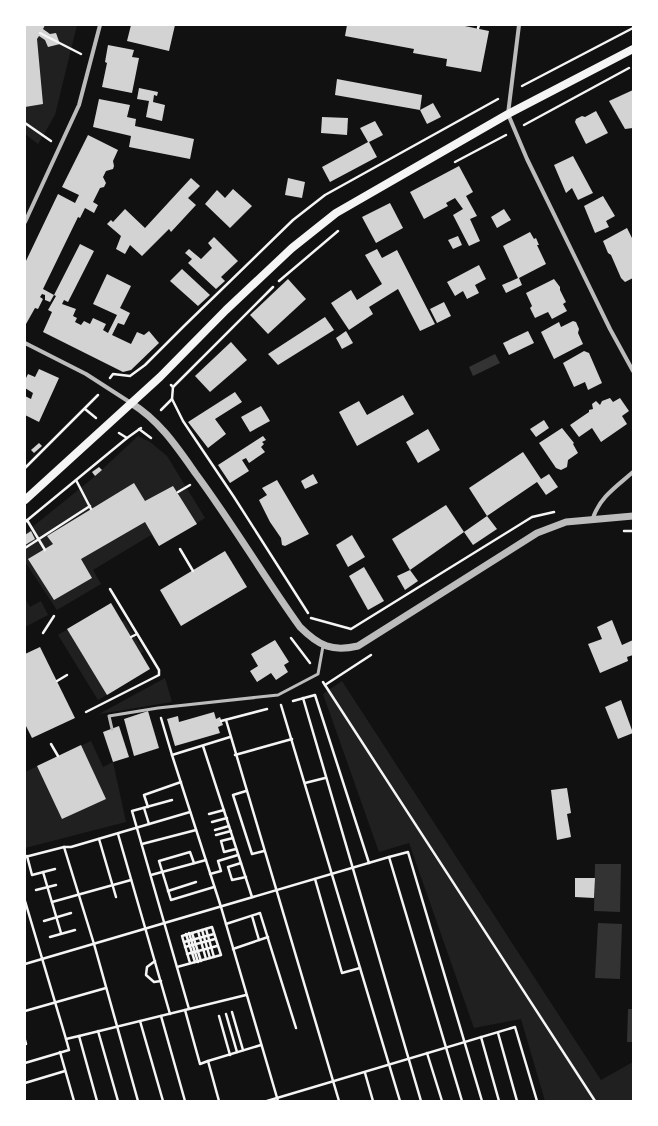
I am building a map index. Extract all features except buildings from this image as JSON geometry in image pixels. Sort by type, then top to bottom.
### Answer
[{"type":"main road","points":[[25,500],[131,403],[292,248],[336,213],[508,114],[633,49]]},
{"type":"street","points":[[25,222],[80,105],[90,59],[100,25]]},
{"type":"street","points":[[519,25],[508,114],[530,166],[603,315],[633,371]]},
{"type":"street","points":[[25,343],[106,386],[152,418],[168,435],[222,510],[300,628],[311,639],[324,646],[342,649],[358,646],[455,583],[537,533],[566,522],[593,518],[633,516]]},
{"type":"street","points":[[593,518],[597,506],[633,472]]},
{"type":"lane","points":[[112,729],[109,716],[158,708],[278,695],[318,674],[324,646]]},
{"type":"path","points":[[40,33],[90,59]]},
{"type":"path","points":[[451,164],[633,66]]},
{"type":"path","points":[[25,123],[60,147]]},
{"type":"path","points":[[173,387],[277,282],[343,226]]},
{"type":"path","points":[[25,468],[106,386]]},
{"type":"path","points":[[172,399],[183,421],[234,497],[312,619],[351,629],[532,516]]},
{"type":"path","points":[[25,548],[38,538],[90,508],[76,480]]},
{"type":"path","points":[[178,492],[190,485]]},
{"type":"path","points":[[27,520],[45,550]]},
{"type":"path","points":[[621,531],[633,531]]},
{"type":"path","points":[[180,549],[193,571]]},
{"type":"path","points":[[86,712],[158,677],[159,670],[110,589]]},
{"type":"path","points":[[43,633],[54,616]]},
{"type":"path","points":[[131,637],[137,634]]},
{"type":"path","points":[[325,685],[374,653]]},
{"type":"path","points":[[318,674],[594,1101]]},
{"type":"path","points":[[56,681],[67,675]]},
{"type":"path","points":[[369,863],[315,694],[303,698],[325,778],[421,1101]]},
{"type":"path","points":[[222,721],[281,705],[400,1101]]},
{"type":"path","points":[[158,708],[226,924],[277,1100]]},
{"type":"path","points":[[226,720],[230,738],[339,1101]]},
{"type":"path","points":[[172,755],[230,738]]},
{"type":"path","points":[[236,755],[292,739]]},
{"type":"path","points":[[51,744],[58,756]]},
{"type":"path","points":[[203,746],[252,897]]},
{"type":"path","points":[[305,783],[325,778]]},
{"type":"path","points":[[148,807],[144,795],[181,782]]},
{"type":"path","points":[[246,791],[233,795],[252,854],[264,851]]},
{"type":"path","points":[[172,800],[132,811],[189,1009]]},
{"type":"path","points":[[144,808],[149,825]]},
{"type":"path","points":[[209,814],[224,810]]},
{"type":"path","points":[[55,869],[32,875],[26,857],[64,847],[71,847],[190,812]]},
{"type":"path","points":[[212,822],[226,818]]},
{"type":"path","points":[[215,830],[229,826]]},
{"type":"path","points":[[142,844],[196,830]]},
{"type":"path","points":[[216,836],[231,831]]},
{"type":"path","points":[[118,834],[170,1014]]},
{"type":"path","points":[[233,838],[221,841],[224,852],[236,849]]},
{"type":"path","points":[[99,839],[116,897]]},
{"type":"path","points":[[64,847],[94,944],[138,1101]]},
{"type":"path","points":[[194,863],[190,852],[159,861],[161,872],[171,900],[214,887]]},
{"type":"path","points":[[25,964],[408,852],[482,1101]]},
{"type":"path","points":[[210,874],[221,871],[218,860],[238,855]]},
{"type":"path","points":[[389,857],[462,1101]]},
{"type":"path","points":[[151,875],[206,860]]},
{"type":"path","points":[[241,863],[228,867],[232,880],[246,877]]},
{"type":"path","points":[[43,872],[61,934]]},
{"type":"path","points":[[315,879],[342,973],[360,968]]},
{"type":"path","points":[[52,902],[131,880]]},
{"type":"path","points":[[168,891],[196,882]]},
{"type":"path","points":[[36,890],[56,885]]},
{"type":"path","points":[[25,901],[26,910],[69,1050],[25,1063]]},
{"type":"path","points":[[44,921],[71,913]]},
{"type":"path","points":[[226,924],[260,913],[296,1028]]},
{"type":"path","points":[[252,916],[259,940]]},
{"type":"path","points":[[177,967],[220,955],[212,927],[182,936],[190,963]]},
{"type":"path","points":[[206,928],[214,957]]},
{"type":"path","points":[[50,936],[75,930]]},
{"type":"path","points":[[202,930],[210,958]]},
{"type":"path","points":[[198,931],[206,959]]},
{"type":"path","points":[[189,933],[198,962]]},
{"type":"path","points":[[189,933],[198,962]]},
{"type":"path","points":[[184,942],[214,934]]},
{"type":"path","points":[[232,949],[268,937]]},
{"type":"path","points":[[185,947],[215,939]]},
{"type":"path","points":[[187,954],[217,946]]},
{"type":"path","points":[[155,961],[147,967],[146,975],[154,982],[161,981]]},
{"type":"path","points":[[25,1011],[106,988]]},
{"type":"path","points":[[66,1039],[246,995]]},
{"type":"path","points":[[185,1010],[200,1064],[261,1045]]},
{"type":"path","points":[[232,1012],[243,1050]]},
{"type":"path","points":[[226,1014],[237,1052]]},
{"type":"path","points":[[161,1016],[184,1101]]},
{"type":"path","points":[[219,1016],[230,1055]]},
{"type":"path","points":[[140,1021],[164,1101]]},
{"type":"path","points":[[267,1101],[277,1100],[465,1041],[515,1027],[536,1101]]},
{"type":"path","points":[[98,1031],[118,1101]]},
{"type":"path","points":[[498,1033],[517,1101]]},
{"type":"path","points":[[79,1036],[97,1101]]},
{"type":"path","points":[[481,1037],[499,1101]]},
{"type":"path","points":[[25,1040],[26,1044]]},
{"type":"path","points":[[60,1052],[74,1101]]},
{"type":"path","points":[[427,1053],[442,1101]]},
{"type":"path","points":[[208,1061],[219,1101]]},
{"type":"path","points":[[25,1083],[66,1071]]},
{"type":"path","points":[[365,1073],[373,1101]]},
{"type":"shaded area","points":[[25,25],[77,25],[55,115],[38,144],[25,134]]},
{"type":"shaded area","points":[[495,354],[500,363],[473,376],[469,367]]},
{"type":"shaded area","points":[[138,436],[150,442],[167,456],[205,518],[159,546],[151,535],[93,570],[101,584],[57,610],[25,562],[25,533],[93,478]]},
{"type":"shaded area","points":[[25,598],[30,607],[41,601],[48,615],[25,627]]},
{"type":"shaded area","points":[[111,603],[122,622],[125,620],[144,652],[141,653],[150,669],[98,700],[58,635]]},
{"type":"shaded area","points":[[165,678],[172,702],[99,714]]},
{"type":"shaded area","points":[[342,681],[601,1080],[633,1062],[633,1101],[545,1101],[521,1019],[474,1028],[409,843],[379,852],[323,694]]},
{"type":"shaded area","points":[[91,741],[103,767],[113,762],[126,822],[25,848],[25,772]]},
{"type":"shaded area","points":[[595,864],[621,864],[620,912],[594,911]]},
{"type":"shaded area","points":[[598,923],[622,924],[620,979],[595,978]]},
{"type":"shaded area","points":[[628,1009],[633,1009],[633,1042],[627,1042]]}]
